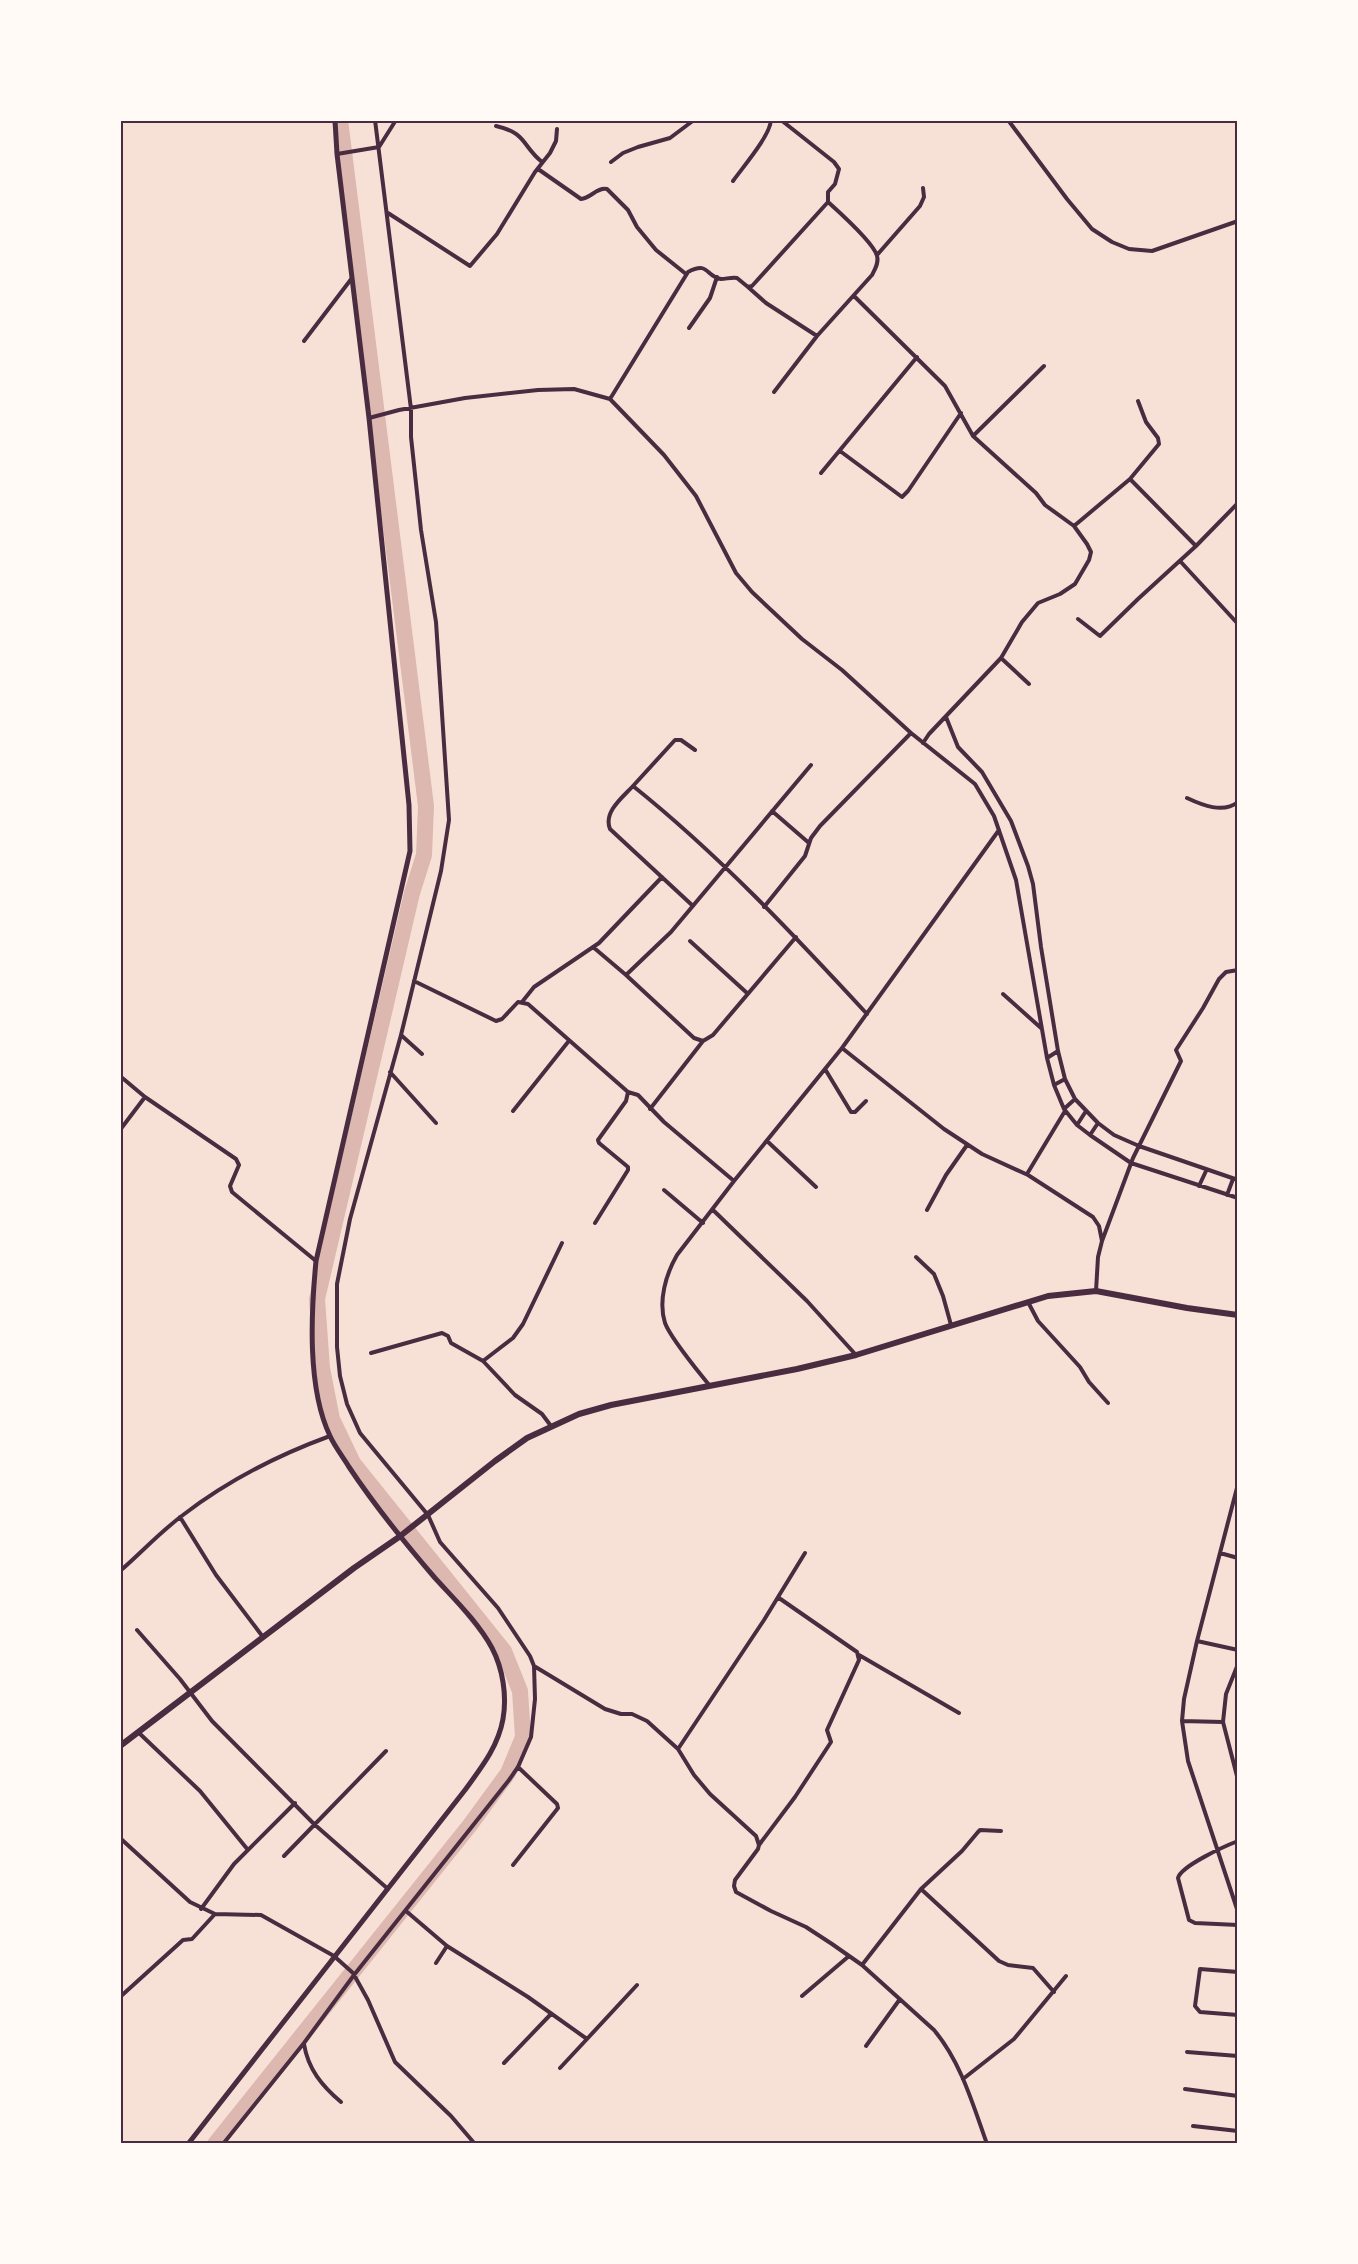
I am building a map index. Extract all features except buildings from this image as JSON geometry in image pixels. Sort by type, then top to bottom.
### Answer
[{"type":"main road","points":[[120,1746],[519,1444],[579,1414],[611,1405],[856,1355],[1048,1296],[1096,1291],[1238,1315]]},
{"type":"street","points":[[188,2144],[336,1958],[465,1790],[493,1750],[503,1719],[505,1693],[501,1671],[492,1648],[470,1618],[370,1498],[330,1436],[318,1395],[311,1333],[316,1261],[410,851],[410,805],[371,418],[352,278],[340,153],[334,120]]},
{"type":"street","points":[[223,2144],[304,2043],[353,1974],[406,1911],[518,1767],[531,1737],[534,1718],[534,1666],[520,1638],[498,1608],[440,1542],[425,1517],[360,1433],[347,1404],[340,1376],[337,1347],[338,1284],[351,1219],[401,1035],[441,871],[449,820],[436,622],[421,530],[411,438],[411,409],[375,120]]},
{"type":"street","points":[[379,147],[396,120]]},
{"type":"street","points":[[611,162],[623,153],[670,138],[694,120]]},
{"type":"street","points":[[733,181],[771,124],[771,120]]},
{"type":"street","points":[[748,287],[752,286],[828,202],[828,192],[838,177],[838,169],[834,162],[781,120]]},
{"type":"street","points":[[1008,120],[1067,199],[1092,228],[1112,242],[1130,249],[1152,250],[1238,221]]},
{"type":"street","points":[[496,126],[517,133],[533,155],[543,162]]},
{"type":"street","points":[[387,212],[470,266],[497,234],[543,162],[556,141],[557,129]]},
{"type":"street","points":[[340,153],[379,147]]},
{"type":"street","points":[[538,168],[581,199],[592,195],[599,189],[607,189],[628,210],[636,227],[656,250],[686,274]]},
{"type":"street","points":[[877,255],[920,206],[924,197],[923,188]]},
{"type":"street","points":[[774,392],[817,336],[872,275],[877,266],[877,255],[857,230],[828,202]]},
{"type":"street","points":[[611,397],[686,274],[697,267],[703,268],[717,278],[737,278],[766,303],[817,336]]},
{"type":"street","points":[[304,341],[352,278]]},
{"type":"street","points":[[689,328],[710,298],[717,278]]},
{"type":"street","points":[[854,296],[945,386],[973,436],[1036,493],[1045,505],[1074,526],[1090,552],[1089,560],[1075,584],[1060,594],[1038,603],[1022,622],[1001,658],[923,743]]},
{"type":"street","points":[[821,473],[917,357]]},
{"type":"street","points":[[973,436],[1044,366]]},
{"type":"street","points":[[371,418],[399,410],[465,398],[538,390],[574,389],[611,397],[664,455],[696,496],[736,573],[752,592],[802,639],[842,670],[923,743],[975,784],[994,816],[1016,880],[1042,1029],[1055,1084],[1065,1109],[1091,1134],[1132,1160],[1238,1198]]},
{"type":"street","points":[[1074,526],[1130,479],[1159,444],[1158,438],[1146,422],[1138,401]]},
{"type":"street","points":[[840,451],[902,497],[961,414]]},
{"type":"street","points":[[1130,479],[1196,546]]},
{"type":"street","points":[[1078,619],[1100,636],[1196,546],[1238,503]]},
{"type":"street","points":[[1180,561],[1238,624]]},
{"type":"street","points":[[1001,658],[1029,684]]},
{"type":"street","points":[[945,718],[958,747],[982,772],[1011,820],[1028,866],[1033,884],[1056,1052],[1064,1080],[1074,1100],[1097,1124],[1114,1135],[1138,1147],[1205,1172],[1234,1180],[1227,1193]]},
{"type":"street","points":[[764,907],[805,856],[809,843],[820,826],[911,732]]},
{"type":"street","points":[[693,906],[608,825],[609,813],[675,740],[681,740],[695,750]]},
{"type":"street","points":[[626,975],[671,932],[811,765]]},
{"type":"street","points":[[633,786],[685,829],[725,867],[796,937],[867,1014]]},
{"type":"street","points":[[1187,798],[1209,807],[1232,807],[1238,802]]},
{"type":"street","points":[[772,810],[809,843]]},
{"type":"street","points":[[709,1386],[666,1326],[665,1283],[669,1267],[734,1181],[843,1048],[999,830]]},
{"type":"street","points":[[414,981],[496,1021],[502,1019],[513,1006],[522,1002],[534,987],[607,935],[662,877]]},
{"type":"street","points":[[650,1109],[703,1041],[713,1035],[796,937]]},
{"type":"street","points":[[690,941],[747,993]]},
{"type":"street","points":[[593,947],[694,1038],[703,1041]]},
{"type":"street","points":[[1096,1291],[1098,1257],[1102,1241],[1132,1160],[1181,1061],[1176,1050],[1219,979],[1226,972],[1238,970]]},
{"type":"street","points":[[1003,994],[1042,1029]]},
{"type":"street","points":[[522,1002],[528,1004],[568,1042],[628,1092],[638,1095],[650,1109],[734,1181]]},
{"type":"street","points":[[401,1035],[422,1054]]},
{"type":"street","points":[[513,1111],[568,1042]]},
{"type":"street","points":[[843,1048],[967,1145],[1027,1175],[1093,1216],[1099,1226],[1102,1241]]},
{"type":"street","points":[[1048,1057],[1056,1052]]},
{"type":"street","points":[[825,1069],[851,1112],[855,1112],[866,1101]]},
{"type":"street","points":[[390,1072],[436,1123]]},
{"type":"street","points":[[120,1076],[146,1097],[236,1159],[239,1165],[230,1186],[232,1192],[316,1261]]},
{"type":"street","points":[[1055,1084],[1064,1080]]},
{"type":"street","points":[[595,1223],[628,1170],[628,1167],[598,1142],[626,1101],[628,1092]]},
{"type":"street","points":[[120,1130],[146,1097]]},
{"type":"street","points":[[1027,1175],[1065,1109],[1074,1100]]},
{"type":"street","points":[[1078,1123],[1085,1112]]},
{"type":"street","points":[[1091,1134],[1097,1124]]},
{"type":"street","points":[[767,1141],[816,1186]]},
{"type":"street","points":[[927,1210],[946,1175],[967,1145]]},
{"type":"street","points":[[1200,1184],[1205,1172]]},
{"type":"street","points":[[664,1190],[703,1223]]},
{"type":"street","points":[[713,1210],[807,1300],[856,1355]]},
{"type":"street","points":[[483,1361],[513,1338],[523,1324],[562,1243]]},
{"type":"street","points":[[916,1257],[934,1274],[951,1325]]},
{"type":"street","points":[[1028,1302],[1038,1321],[1080,1367],[1089,1382],[1108,1403]]},
{"type":"street","points":[[371,1353],[442,1333],[448,1336],[451,1343],[483,1361],[515,1395],[542,1414],[551,1426]]},
{"type":"street","points":[[120,1571],[180,1517],[205,1499],[292,1450],[330,1436]]},
{"type":"street","points":[[1238,1484],[1197,1641],[1184,1699],[1182,1721],[1188,1761],[1238,1912]]},
{"type":"street","points":[[180,1517],[216,1575],[263,1637]]},
{"type":"street","points":[[678,1749],[778,1598],[805,1553]]},
{"type":"street","points":[[1220,1553],[1238,1558]]},
{"type":"street","points":[[778,1598],[859,1655],[959,1713]]},
{"type":"street","points":[[137,1630],[191,1692],[212,1721],[314,1824],[389,1889]]},
{"type":"street","points":[[1197,1641],[1238,1650]]},
{"type":"street","points":[[859,1655],[827,1730],[831,1742],[795,1797],[735,1880],[734,1886],[736,1893],[806,1927],[862,1965],[943,2041],[963,2079],[987,2144]]},
{"type":"street","points":[[1238,1664],[1226,1694],[1223,1722],[1238,1780]]},
{"type":"street","points":[[534,1666],[605,1709],[621,1714],[632,1714],[647,1721],[678,1749],[694,1775],[710,1794],[756,1836],[759,1845]]},
{"type":"street","points":[[1182,1721],[1223,1722]]},
{"type":"street","points":[[138,1732],[200,1791],[248,1850]]},
{"type":"street","points":[[284,1856],[386,1751]]},
{"type":"street","points":[[513,1864],[558,1808],[557,1804],[518,1767]]},
{"type":"street","points":[[201,1909],[234,1864],[295,1803]]},
{"type":"street","points":[[862,1965],[921,1889],[962,1851],[980,1830],[1001,1831]]},
{"type":"street","points":[[120,1838],[190,1902],[201,1909],[214,1914],[261,1915],[336,1958],[353,1974],[368,2000],[395,2062],[451,2116],[475,2144]]},
{"type":"street","points":[[1238,1841],[1219,1849],[1182,1871],[1178,1878],[1189,1920],[1195,1923],[1238,1925]]},
{"type":"street","points":[[921,1889],[999,1961],[1008,1965],[1033,1968],[1054,1992]]},
{"type":"street","points":[[406,1911],[447,1946],[528,1997],[587,2039]]},
{"type":"street","points":[[120,1997],[183,1940],[192,1939],[214,1914]]},
{"type":"street","points":[[436,1964],[447,1946]]},
{"type":"street","points":[[802,1996],[849,1956]]},
{"type":"street","points":[[1238,1972],[1200,1969],[1195,2006],[1200,2012],[1238,2015]]},
{"type":"street","points":[[963,2079],[1014,2039],[1066,1976]]},
{"type":"street","points":[[560,2068],[637,1985]]},
{"type":"street","points":[[866,2046],[900,1999]]},
{"type":"street","points":[[504,2063],[550,2014]]},
{"type":"street","points":[[304,2043],[312,2070],[341,2102]]},
{"type":"street","points":[[1187,2052],[1238,2056]]},
{"type":"street","points":[[1185,2089],[1238,2096]]},
{"type":"street","points":[[1193,2126],[1238,2131]]},
{"type":"waterway","points":[[215,2144],[470,1825],[508,1773],[523,1737],[520,1691],[504,1651],[353,1463],[332,1419],[322,1368],[317,1299],[412,893],[424,855],[426,806],[340,120]]}]
